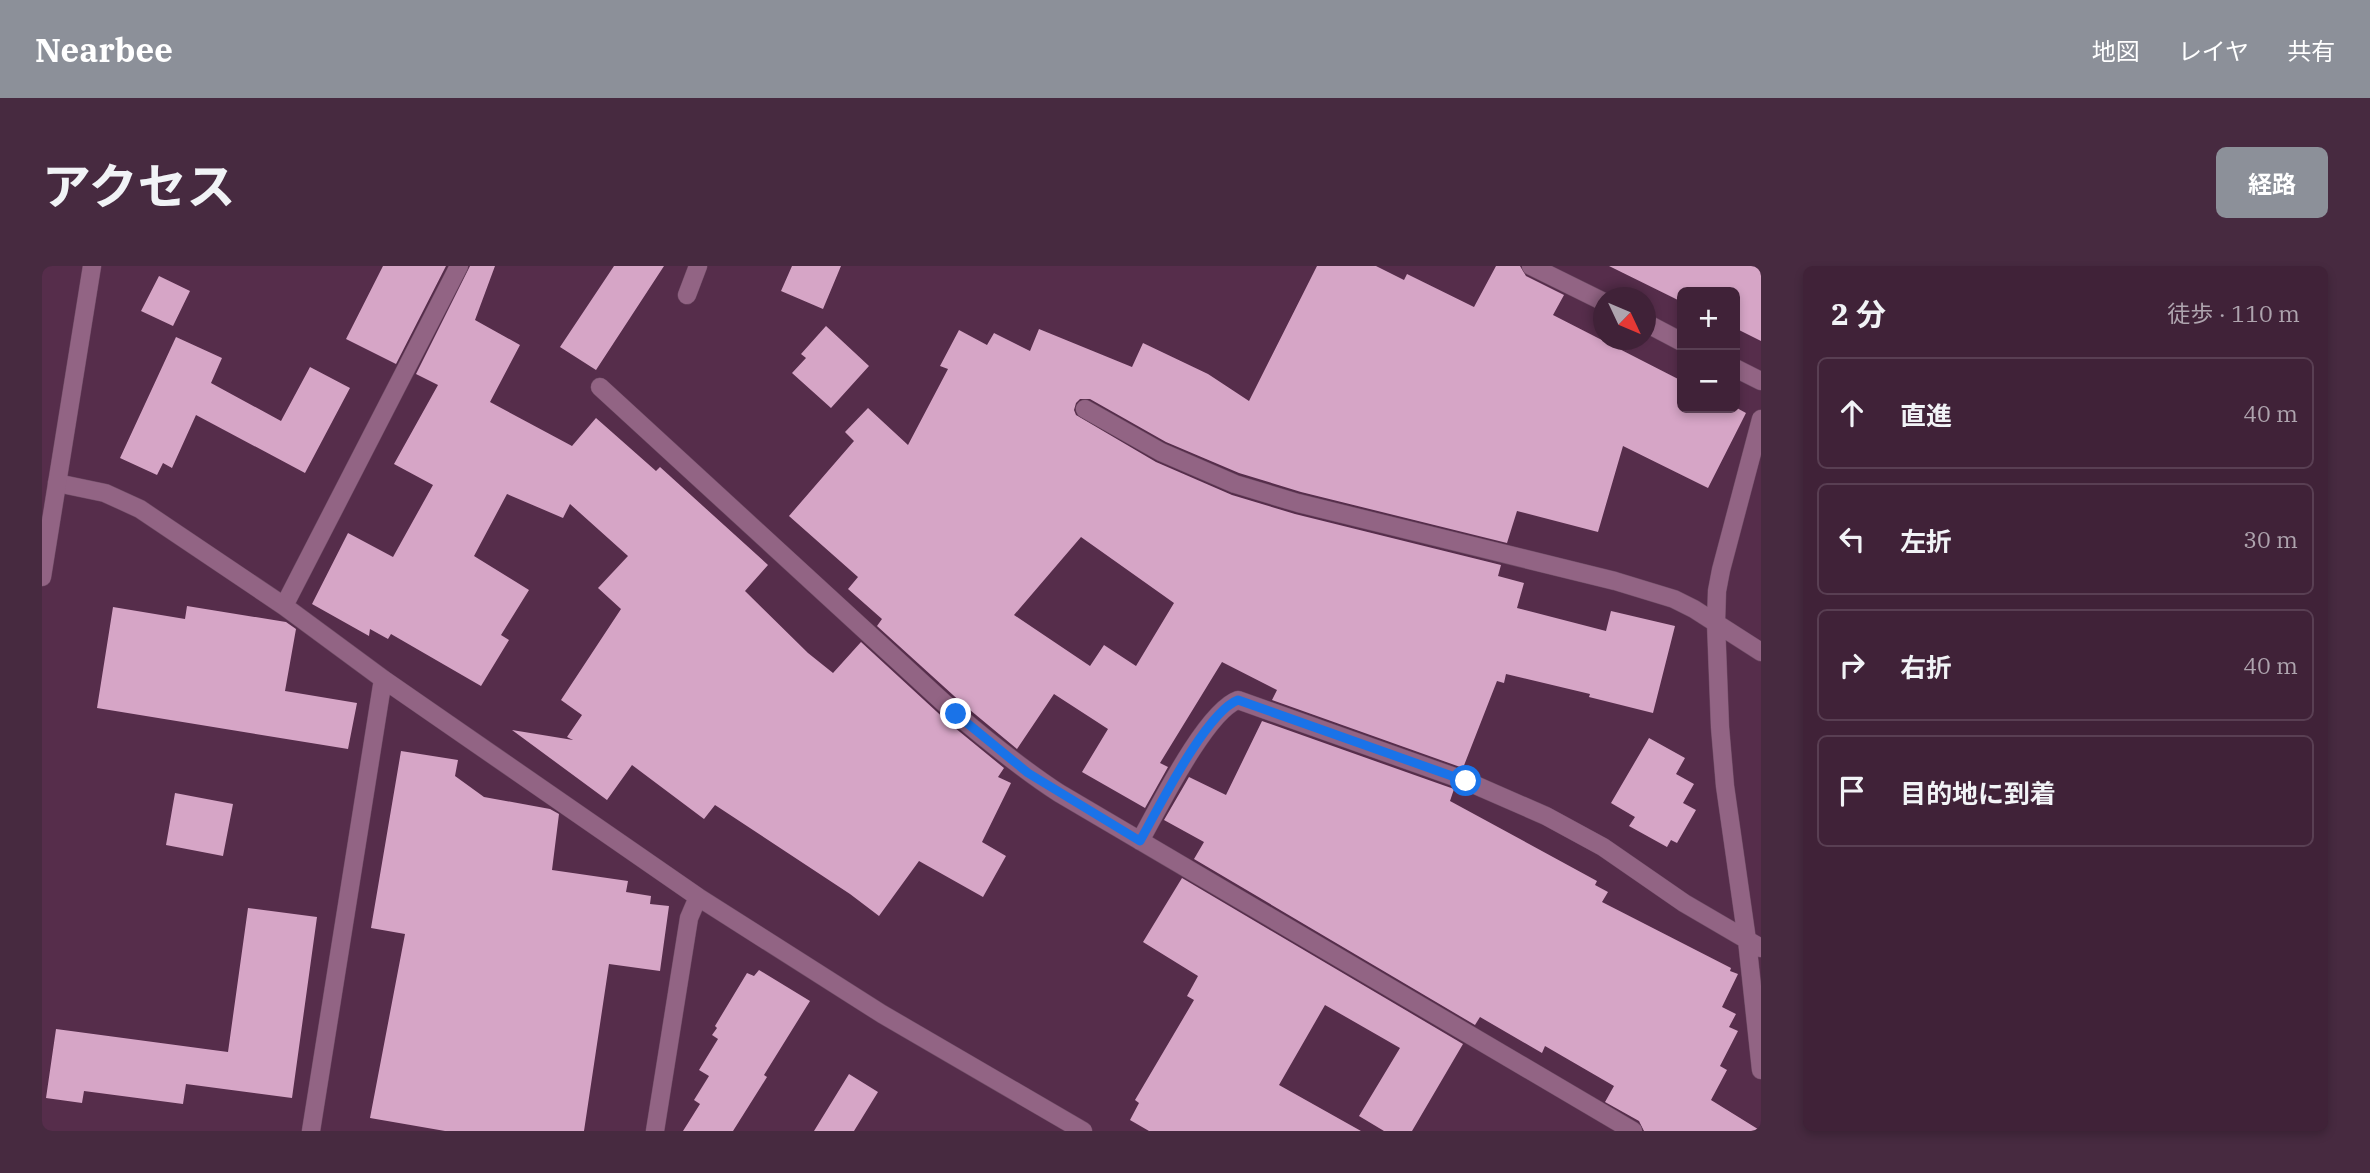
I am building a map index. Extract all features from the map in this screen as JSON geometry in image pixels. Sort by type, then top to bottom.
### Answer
[{"type":"street","points":[[42,577],[92,266]]},
{"type":"street","points":[[284,606],[459,266]]},
{"type":"street","points":[[687,295],[698,266]]},
{"type":"street","points":[[1531,266],[1593,297]]},
{"type":"street","points":[[1656,328],[1677,339]]},
{"type":"street","points":[[1740,370],[1761,381]]},
{"type":"street","points":[[600,387],[1004,755],[1059,793],[1633,1131]]},
{"type":"street","points":[[1085,409],[1161,452],[1235,484],[1298,503],[1615,580],[1674,599],[1761,652]]},
{"type":"street","points":[[1761,419],[1721,570],[1716,623],[1725,786],[1754,944],[1761,1070]]},
{"type":"street","points":[[57,483],[105,493],[141,509],[284,606],[383,679],[698,897],[882,1014],[1083,1131]]},
{"type":"street","points":[[311,1131],[383,679]]},
{"type":"street","points":[[1140,841],[1202,736],[1229,704],[1238,700],[1466,781],[1546,816],[1603,847],[1684,903],[1754,944]]},
{"type":"street","points":[[655,1131],[689,918],[698,897]]},
{"type":"building","points":[[383,266],[446,266],[396,364],[346,339]]},
{"type":"building","points":[[470,266],[495,266],[475,320],[520,345],[490,402],[572,446],[596,418],[656,471],[660,467],[768,565],[745,591],[808,653],[833,673],[861,642],[949,723],[1004,768],[998,777],[1011,783],[982,842],[1006,856],[983,897],[919,861],[879,916],[715,805],[704,819],[632,765],[607,800],[512,730],[573,740],[567,737],[582,715],[561,700],[621,609],[598,588],[628,556],[570,504],[563,518],[507,494],[474,556],[529,590],[501,635],[509,640],[481,686],[391,634],[388,639],[370,629],[369,636],[312,604],[348,533],[393,557],[433,485],[394,464],[438,385],[416,374]]},
{"type":"building","points":[[614,266],[664,266],[596,370],[560,347]]},
{"type":"building","points":[[792,266],[841,266],[823,309],[781,291]]},
{"type":"building","points":[[1317,266],[1376,266],[1404,280],[1407,274],[1474,307],[1496,266],[1520,266],[1526,276],[1564,295],[1553,315],[1593,335],[1593,350],[1621,350],[1677,378],[1677,413],[1740,413],[1740,410],[1746,413],[1708,488],[1623,446],[1598,532],[1517,511],[1507,543],[1301,492],[1239,473],[1166,442],[1090,399],[1080,399],[1076,403],[1076,415],[1156,462],[1232,495],[1295,514],[1501,565],[1498,576],[1524,583],[1517,608],[1606,631],[1611,611],[1675,626],[1653,713],[1589,697],[1590,694],[1506,674],[1504,683],[1497,681],[1463,768],[1272,700],[1277,690],[1222,662],[1160,763],[1168,767],[1145,808],[1082,772],[1108,729],[1054,694],[1017,749],[877,626],[882,619],[848,589],[858,577],[789,516],[854,441],[845,432],[868,408],[908,445],[948,369],[940,366],[959,330],[987,345],[994,333],[1030,351],[1039,329],[1132,367],[1143,343],[1208,374],[1249,401]],"holes":[[[1081,537],[1174,603],[1136,666],[1104,645],[1090,666],[1014,615]]]},
{"type":"building","points":[[1609,266],[1761,266],[1761,341],[1740,330],[1740,287],[1677,287],[1677,300]]},
{"type":"building","points":[[159,276],[190,291],[173,326],[141,311]]},
{"type":"building","points":[[826,326],[869,366],[831,408],[792,373],[806,358],[801,354]]},
{"type":"building","points":[[176,337],[222,358],[211,383],[281,421],[310,367],[350,388],[305,473],[196,415],[172,468],[163,463],[157,475],[120,458]]},
{"type":"building","points":[[187,606],[286,622],[296,629],[285,691],[357,703],[348,749],[97,708],[113,607],[185,619]]},
{"type":"building","points":[[1262,721],[1454,789],[1450,801],[1597,881],[1595,885],[1608,892],[1602,902],[1731,968],[1730,971],[1738,974],[1722,1007],[1736,1014],[1729,1027],[1738,1031],[1720,1066],[1727,1070],[1711,1100],[1761,1131],[1644,1131],[1639,1121],[1605,1102],[1614,1086],[1545,1046],[1542,1053],[1480,1017],[1475,1025],[1194,859],[1204,842],[1164,820],[1189,777],[1226,795]]},
{"type":"building","points":[[1649,738],[1685,758],[1676,774],[1694,784],[1683,803],[1696,810],[1677,843],[1671,840],[1667,847],[1629,826],[1635,817],[1611,803]]},
{"type":"building","points":[[401,751],[458,760],[455,776],[484,797],[550,809],[559,814],[552,870],[628,881],[626,892],[651,896],[650,904],[669,906],[660,971],[609,964],[584,1131],[445,1131],[370,1118],[405,934],[371,928]]},
{"type":"building","points":[[175,793],[233,804],[223,856],[166,845]]},
{"type":"building","points":[[1182,878],[1463,1044],[1412,1131],[1384,1131],[1359,1116],[1400,1048],[1325,1005],[1279,1085],[1361,1131],[1149,1131],[1130,1120],[1139,1103],[1135,1100],[1194,1000],[1187,996],[1198,976],[1143,942]]},
{"type":"building","points":[[248,908],[317,917],[292,1098],[186,1084],[183,1104],[84,1091],[82,1103],[46,1098],[56,1029],[228,1052]]},
{"type":"building","points":[[759,970],[810,1001],[733,1131],[683,1131],[700,1104],[694,1100],[709,1076],[699,1070],[718,1039],[712,1035],[717,1028],[715,1026],[747,973],[754,976]]},
{"type":"building","points":[[849,1074],[878,1092],[854,1131],[814,1131]]},
{"type":"route","points":[[956,714],[1028,773],[1140,841],[1202,736],[1229,704],[1238,700],[1466,781]]}]
